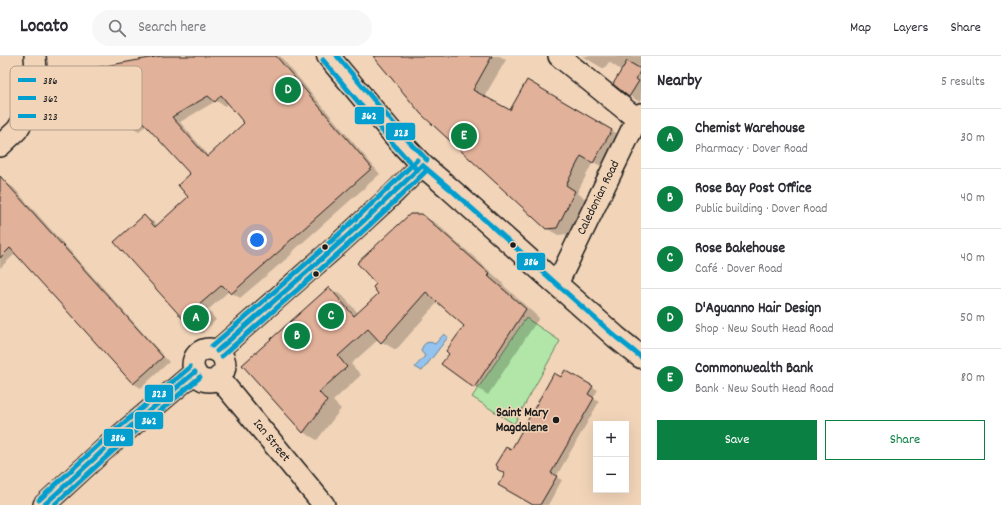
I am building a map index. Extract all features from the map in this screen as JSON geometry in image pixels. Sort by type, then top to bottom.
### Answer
[{"type":"main road","points":[[328,56],[400,142],[422,165],[641,358]]},
{"type":"street","points":[[35,56],[36,66]]},
{"type":"street","points":[[559,56],[639,117]]},
{"type":"street","name":"Caledonian Road","points":[[557,284],[639,117]]},
{"type":"street","points":[[0,146],[17,130]]},
{"type":"street","points":[[218,351],[343,240],[422,165]]},
{"type":"street","points":[[213,349],[222,355],[224,360],[223,371],[216,379],[202,379],[195,372],[193,368],[194,360],[198,352],[213,349]]},
{"type":"street","points":[[44,505],[109,445],[195,372]]},
{"type":"street","name":"Ian Street","points":[[220,376],[223,383],[319,503]]},
{"type":"green space","points":[[526,318],[560,341],[514,424],[472,397]]},
{"type":"water","points":[[444,334],[448,337],[422,371],[415,367],[425,356],[421,351],[424,344],[430,342],[435,344]]},
{"type":"building","points":[[161,56],[276,56],[372,168],[231,294],[222,285],[199,305],[208,314],[192,329],[114,242],[144,215],[155,227],[188,197],[178,185],[190,174],[142,121],[142,66],[105,66]],"holes":[[[221,95],[244,123],[207,157],[172,117],[208,96],[215,102]]]},
{"type":"building","points":[[373,56],[492,56],[473,90],[510,110],[527,80],[612,130],[593,163],[581,156],[566,185],[575,191],[557,228],[546,229],[421,114]]},
{"type":"building","points":[[627,61],[641,69],[636,79],[639,81],[629,97],[613,84]]},
{"type":"building","points":[[0,176],[163,357],[133,384],[10,248],[0,258]]},
{"type":"building","points":[[410,214],[422,214],[490,274],[488,276],[526,309],[474,388],[441,364],[449,354],[446,351],[464,326],[426,292],[381,343],[368,329],[338,356],[347,367],[319,392],[327,401],[303,433],[242,365],[329,287],[354,316],[378,294],[373,287],[376,284],[357,263]]},
{"type":"building","points":[[565,370],[593,386],[588,394],[594,398],[551,473],[557,476],[540,505],[533,505],[498,485],[505,474],[497,469],[498,467],[495,465],[506,447],[511,450],[554,373],[561,377]]},
{"type":"transit line","name":"323","points":[[337,56],[405,137],[427,160]]},
{"type":"transit line","name":"362","points":[[323,60],[417,170]]},
{"type":"transit line","name":"323","points":[[212,346],[342,231],[417,160]]},
{"type":"transit line","name":"386","points":[[422,165],[616,337],[641,357]]},
{"type":"transit line","name":"386","points":[[217,351],[347,236],[422,165]]},
{"type":"transit line","name":"362","points":[[222,356],[352,241],[427,170]]},
{"type":"transit line","name":"323","points":[[39,500],[104,440],[190,367]]},
{"type":"transit line","name":"386","points":[[44,505],[109,445],[195,372]]},
{"type":"transit line","name":"362","points":[[54,505],[114,450],[200,377]]},
{"type":"place","name":"D'Aguanno Hair Design","points":[[288,90]]},
{"type":"place","name":"Commonwealth Bank","points":[[464,136]]},
{"type":"place","name":"Rose Bakehouse","points":[[331,316]]},
{"type":"place","name":"Chemist Warehouse","points":[[196,318]]},
{"type":"place","name":"Rose Bay Post Office","points":[[297,336]]},
{"type":"place","name":"Saint Mary Magdalene","points":[[556,420]]}]
